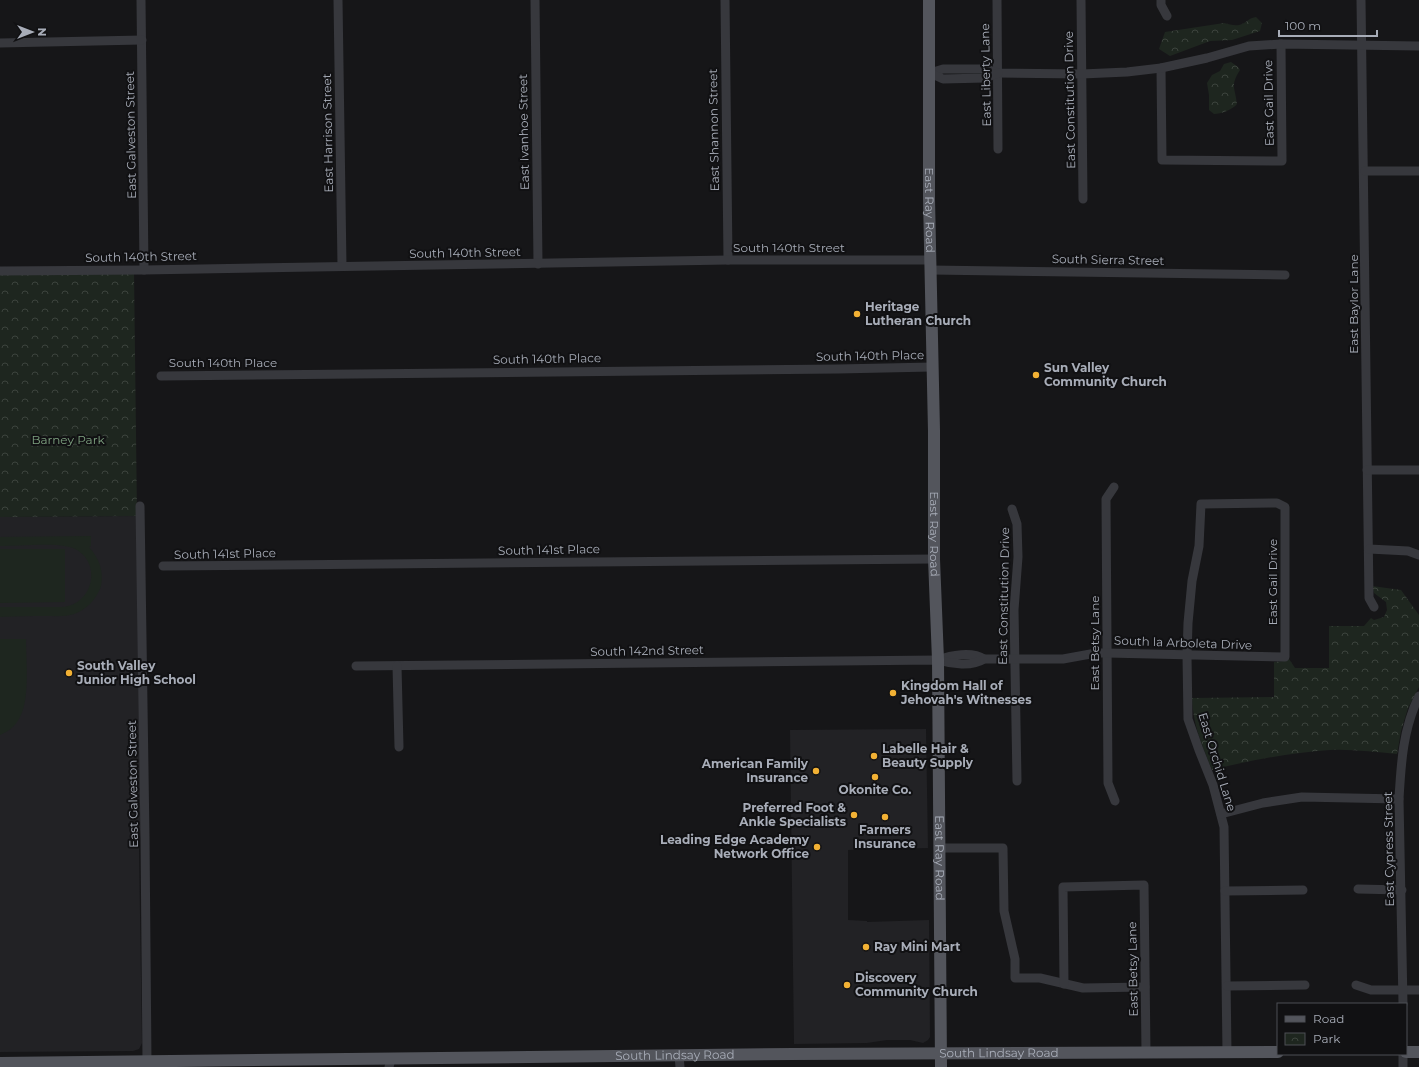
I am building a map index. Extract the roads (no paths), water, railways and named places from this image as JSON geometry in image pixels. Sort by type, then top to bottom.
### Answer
[{"type":"main road","name":"East Ray Road","points":[[929,0],[934,559],[938,660],[941,1067]]},
{"type":"main road","name":"South Lindsay Road","points":[[0,1063],[147,1061],[390,1063],[680,1061],[941,1054],[1277,1052]]},
{"type":"main road","points":[[1407,1052],[1419,1052]]},
{"type":"street","name":"East Galveston Street","points":[[141,0],[144,270]]},
{"type":"street","name":"East Harrison Street","points":[[338,0],[342,266]]},
{"type":"street","name":"East Ivanhoe Street","points":[[535,0],[538,264]]},
{"type":"street","name":"East Shannon Street","points":[[725,0],[728,260]]},
{"type":"street","name":"East Liberty Lane","points":[[997,0],[998,149]]},
{"type":"street","name":"East Constitution Drive","points":[[1081,0],[1083,199]]},
{"type":"street","points":[[1161,0],[1161,5],[1167,16]]},
{"type":"street","name":"East Baylor Lane","points":[[1361,0],[1365,171],[1369,598],[1374,607]]},
{"type":"street","points":[[0,43],[142,40]]},
{"type":"street","points":[[930,73],[943,69],[986,69],[998,73],[1082,74],[1127,72],[1161,68],[1207,58],[1249,46],[1281,44],[1419,46]]},
{"type":"street","name":"East Gail Drive","points":[[1161,68],[1162,160],[1282,160],[1281,44]]},
{"type":"street","points":[[1365,171],[1419,171]]},
{"type":"street","name":"South 140th Street","points":[[0,270],[144,270],[728,260],[931,265]]},
{"type":"street","name":"South Sierra Street","points":[[931,265],[1284,275]]},
{"type":"street","name":"South 140th Place","points":[[161,376],[830,369],[932,366]]},
{"type":"street","points":[[1367,470],[1419,470]]},
{"type":"street","name":"East Betsy Lane","points":[[1114,487],[1106,499],[1108,783],[1114,801]]},
{"type":"street","name":"East Gail Drive","points":[[1201,504],[1277,503],[1285,506],[1285,657]]},
{"type":"street","name":"East Orchid Lane","points":[[1201,504],[1199,546],[1191,588],[1187,656],[1188,719],[1213,785],[1224,827],[1227,1052]]},
{"type":"street","name":"East Galveston Street","points":[[140,506],[147,1061]]},
{"type":"street","name":"East Constitution Drive","points":[[1012,509],[1017,524],[1018,557],[1014,610],[1017,781]]},
{"type":"street","points":[[1369,550],[1408,551],[1419,555]]},
{"type":"street","name":"South 141st Place","points":[[163,566],[934,559]]},
{"type":"street","name":"South la Arboleta Drive","points":[[938,660],[952,656],[978,655],[984,659],[1063,659],[1096,653],[1285,657]]},
{"type":"street","name":"South 142nd Street","points":[[356,666],[938,660]]},
{"type":"street","points":[[397,666],[399,747]]},
{"type":"street","name":"East Cypress Street","points":[[1403,1003],[1400,799],[1401,770],[1405,738],[1411,712],[1419,696]]},
{"type":"street","points":[[1221,814],[1263,803],[1302,797],[1400,799]]},
{"type":"street","points":[[939,848],[1003,848],[1004,911],[1015,959],[1015,978],[1040,978],[1083,988],[1145,987]]},
{"type":"street","name":"East Betsy Lane","points":[[1064,984],[1063,887],[1144,886],[1146,1052]]},
{"type":"street","points":[[1225,891],[1303,890]]},
{"type":"street","points":[[1358,890],[1402,890]]},
{"type":"street","points":[[1356,985],[1371,990],[1419,990]]},
{"type":"street","points":[[1227,986],[1306,986]]},
{"type":"street","points":[[1403,1067],[1404,1055]]},
{"type":"place","name":"Heritage Lutheran Church","points":[[857,314]]},
{"type":"place","name":"Sun Valley Community Church","points":[[1036,375]]},
{"type":"place","name":"South Valley Junior High School","points":[[69,673]]},
{"type":"place","name":"Kingdom Hall of Jehovah's Witnesses","points":[[893,693]]},
{"type":"place","name":"Labelle Hair & Beauty Supply","points":[[874,756]]},
{"type":"place","name":"American Family Insurance","points":[[816,771]]},
{"type":"place","name":"Okonite Co.","points":[[875,777]]},
{"type":"place","name":"Preferred Foot & Ankle Specialists","points":[[854,815]]},
{"type":"place","name":"Farmers Insurance","points":[[885,817]]},
{"type":"place","name":"Leading Edge Academy Network Office","points":[[817,847]]},
{"type":"place","name":"Ray Mini Mart","points":[[866,947]]},
{"type":"place","name":"Discovery Community Church","points":[[847,985]]},
{"type":"park label","name":"Barney Park","points":[[68,440]]}]
